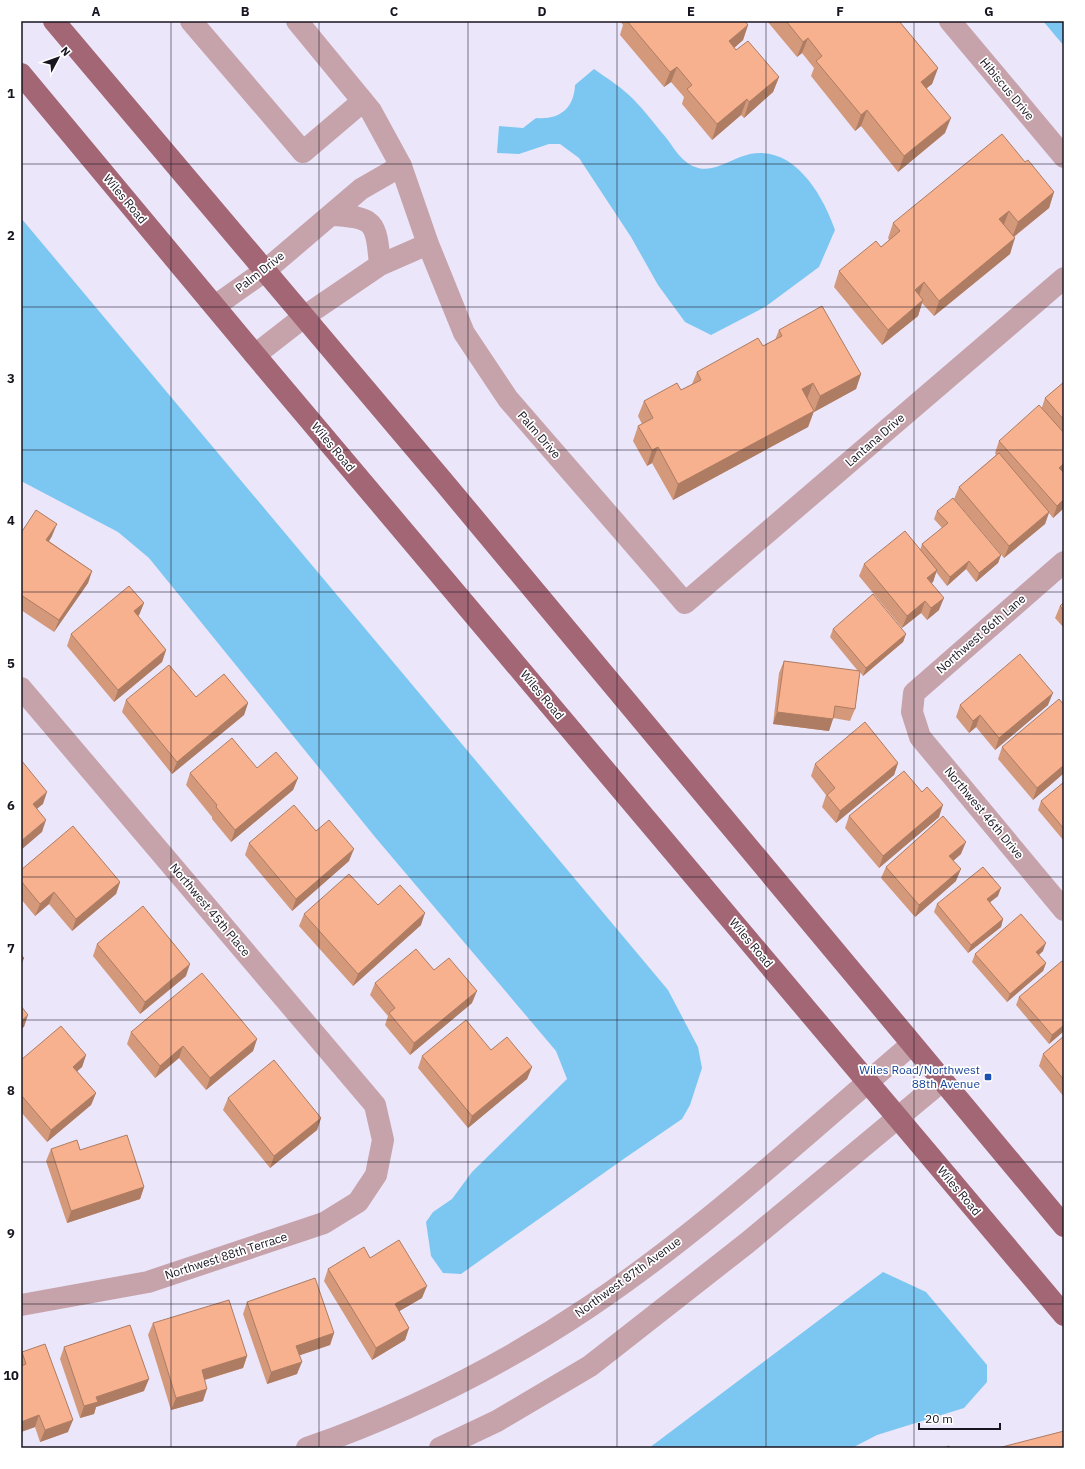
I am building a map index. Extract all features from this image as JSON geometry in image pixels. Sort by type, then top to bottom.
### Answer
[{"type":"main road","points":[[54,21],[305,316],[911,1045],[1064,1226]]},
{"type":"main road","name":"Wiles Road","points":[[21,74],[214,306],[1064,1315]]},
{"type":"street","points":[[191,21],[303,152],[363,101]]},
{"type":"street","name":"Palm Drive","points":[[297,21],[372,111],[402,166],[428,244],[464,333],[508,399],[685,603]]},
{"type":"street","name":"Hibiscus Drive","points":[[950,21],[1064,157]]},
{"type":"street","name":"Palm Drive","points":[[214,306],[266,270],[361,189],[402,166]]},
{"type":"street","points":[[331,215],[357,216],[370,224],[377,237],[380,265]]},
{"type":"street","points":[[255,354],[305,316],[380,265],[428,244]]},
{"type":"street","name":"Lantana Drive","points":[[685,603],[1064,278]]},
{"type":"street","name":"Northwest 86th Lane","points":[[912,712],[914,692],[1064,562]]},
{"type":"street","name":"Northwest 45th Place","points":[[21,688],[375,1105],[383,1140]]},
{"type":"street","name":"Northwest 46th Drive","points":[[912,712],[920,737],[1064,910]]},
{"type":"street","name":"Northwest 87th Avenue","points":[[307,1448],[372,1424],[463,1382],[506,1358],[589,1307],[705,1221],[911,1045]]},
{"type":"street","points":[[440,1448],[497,1421],[590,1366],[747,1243],[942,1081]]},
{"type":"street","name":"Northwest 88th Terrace","points":[[21,1304],[148,1282],[324,1223],[358,1202],[376,1175],[383,1140]]},
{"type":"water","points":[[1043,21],[1064,21],[1064,46]]},
{"type":"water","points":[[594,69],[630,96],[646,113],[679,155],[693,166],[702,169],[710,168],[750,154],[766,153],[780,157],[793,165],[814,188],[830,216],[835,230],[819,267],[765,307],[711,335],[685,322],[658,285],[631,237],[579,158],[560,144],[549,144],[519,154],[497,153],[499,126],[523,128],[536,118],[558,115],[568,107],[572,101],[575,85]]},
{"type":"water","points":[[21,218],[668,990],[698,1047],[702,1068],[690,1105],[682,1119],[461,1274],[443,1273],[431,1256],[426,1222],[433,1212],[452,1199],[472,1172],[567,1079],[556,1051],[375,837],[149,558],[118,532],[21,481]]},
{"type":"water","points":[[883,1272],[926,1292],[987,1365],[987,1382],[964,1408],[877,1435],[852,1448],[649,1448]]},
{"type":"building","points":[[627,21],[745,21],[748,25],[729,41],[736,50],[748,41],[779,77],[749,102],[747,99],[717,124],[687,89],[692,85],[677,67],[670,72]]},
{"type":"building","points":[[786,21],[899,21],[938,68],[921,82],[951,118],[904,156],[867,110],[861,115],[816,61],[822,56],[808,38],[803,42]]},
{"type":"building","points":[[1002,134],[1025,162],[1028,160],[1054,192],[1018,222],[1009,211],[999,219],[1015,238],[939,301],[924,282],[915,290],[923,300],[888,330],[839,271],[876,241],[881,247],[900,231],[893,223]]},
{"type":"building","points":[[822,306],[861,374],[820,396],[813,383],[802,389],[814,411],[678,484],[658,447],[652,450],[638,426],[653,418],[644,401],[677,383],[681,390],[701,380],[697,372],[758,338],[763,346],[782,336],[779,330]]},
{"type":"building","points":[[1064,382],[1064,420],[1045,398]]},
{"type":"building","points":[[1039,405],[1064,433],[1064,463],[1059,468],[1064,473],[1064,499],[1057,506],[999,441]]},
{"type":"building","points":[[999,453],[1049,512],[1009,546],[959,487]]},
{"type":"building","points":[[953,498],[1001,555],[979,573],[969,561],[950,577],[922,544],[948,523],[937,511]]},
{"type":"building","points":[[36,510],[57,524],[46,540],[92,571],[59,620],[21,595],[21,533]]},
{"type":"building","points":[[905,531],[937,570],[927,578],[944,598],[931,608],[925,601],[907,616],[864,564]]},
{"type":"building","points":[[129,586],[144,603],[134,611],[166,650],[118,690],[71,634]]},
{"type":"building","points":[[873,594],[906,634],[866,668],[833,629]]},
{"type":"building","points":[[1064,602],[1064,611],[1060,606]]},
{"type":"building","points":[[1020,654],[1053,693],[999,738],[980,715],[973,721],[960,705]]},
{"type":"building","points":[[784,661],[860,671],[855,709],[835,706],[833,719],[777,712]]},
{"type":"building","points":[[169,665],[196,697],[224,674],[248,703],[177,762],[126,700]]},
{"type":"building","points":[[1059,699],[1064,705],[1064,765],[1037,788],[1002,747]]},
{"type":"building","points":[[865,722],[898,763],[840,811],[827,795],[835,788],[815,764]]},
{"type":"building","points":[[232,738],[257,768],[276,752],[298,778],[235,830],[216,807],[217,805],[190,773]]},
{"type":"building","points":[[21,760],[47,792],[33,804],[46,820],[21,841]]},
{"type":"building","points":[[904,771],[922,792],[927,787],[943,805],[883,856],[849,816]]},
{"type":"building","points":[[1064,782],[1064,829],[1041,801]]},
{"type":"building","points":[[294,805],[316,831],[329,820],[354,849],[296,899],[249,843]]},
{"type":"building","points":[[943,816],[966,842],[949,856],[961,869],[919,905],[886,867]]},
{"type":"building","points":[[73,826],[120,882],[76,919],[54,892],[40,904],[21,881],[21,870]]},
{"type":"building","points":[[983,867],[1001,888],[987,899],[1003,919],[971,945],[937,904]]},
{"type":"building","points":[[349,874],[378,905],[400,885],[425,913],[358,974],[304,914]]},
{"type":"building","points":[[143,906],[190,964],[145,1002],[97,944]]},
{"type":"building","points":[[1021,914],[1046,943],[1036,952],[1046,963],[1010,994],[975,954]]},
{"type":"building","points":[[416,949],[434,970],[449,958],[477,991],[414,1043],[389,1013],[395,1008],[375,983]]},
{"type":"building","points":[[1062,961],[1064,963],[1064,1025],[1052,1035],[1019,997]]},
{"type":"building","points":[[202,973],[257,1039],[210,1078],[183,1046],[160,1066],[131,1032]]},
{"type":"building","points":[[21,1006],[28,1015],[21,1021]]},
{"type":"building","points":[[466,1020],[491,1050],[507,1037],[532,1067],[472,1116],[422,1056]]},
{"type":"building","points":[[61,1026],[86,1055],[73,1067],[96,1093],[51,1130],[21,1095],[21,1060]]},
{"type":"building","points":[[1064,1036],[1064,1080],[1043,1054]]},
{"type":"building","points":[[274,1060],[321,1118],[274,1156],[228,1098]]},
{"type":"building","points":[[127,1135],[144,1187],[71,1211],[51,1149],[77,1140],[80,1150]]},
{"type":"building","points":[[399,1240],[427,1286],[395,1304],[409,1328],[376,1348],[328,1269],[364,1247],[370,1258]]},
{"type":"building","points":[[315,1278],[334,1333],[296,1346],[302,1362],[271,1372],[247,1302]]},
{"type":"building","points":[[229,1300],[247,1356],[202,1370],[207,1389],[176,1398],[153,1323]]},
{"type":"building","points":[[130,1325],[149,1379],[96,1397],[98,1402],[84,1406],[64,1347]]},
{"type":"building","points":[[45,1344],[73,1420],[45,1430],[39,1415],[21,1422],[21,1366],[26,1364],[22,1352]]},
{"type":"building","points":[[1064,1431],[1064,1448],[998,1448]]},
{"type":"place","name":"Wiles Road/Northwest 88th Avenue","points":[[988,1077]]}]
